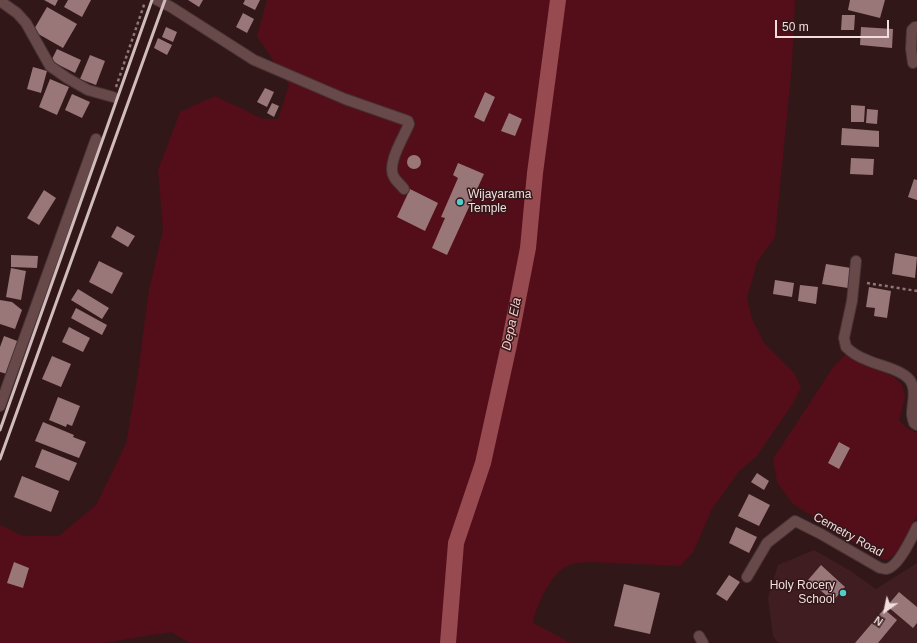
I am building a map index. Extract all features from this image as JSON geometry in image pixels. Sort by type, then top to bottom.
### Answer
[{"type":"street","points":[[157,0],[173,3],[254,60],[345,99],[408,121],[409,124],[394,158],[392,167],[393,176],[404,189]]},
{"type":"street","points":[[0,1],[17,13],[26,23],[50,66],[88,90],[113,97]]},
{"type":"street","points":[[913,63],[911,49],[912,30],[917,27]]},
{"type":"street","points":[[0,406],[2,394],[96,139]]},
{"type":"street","points":[[856,261],[844,338],[846,347],[853,353],[867,360],[883,365],[907,377],[912,382],[912,414],[914,423],[917,425]]},
{"type":"street","name":"Cemetry Road","points":[[748,577],[768,543],[795,521],[821,534],[880,568],[887,569],[892,566],[903,554],[917,527]]},
{"type":"path","points":[[113,97],[146,0]]},
{"type":"path","points":[[854,280],[917,291]]},
{"type":"shaded area","points":[[267,0],[795,0],[792,64],[775,237],[757,262],[747,298],[752,319],[764,343],[794,373],[801,387],[792,405],[756,457],[739,471],[712,509],[693,552],[680,566],[587,562],[570,565],[563,568],[557,574],[541,598],[533,623],[571,643],[190,643],[171,632],[104,643],[0,643],[0,525],[23,536],[59,536],[96,505],[126,444],[138,373],[149,290],[163,230],[158,170],[180,112],[215,96],[263,119],[278,119],[289,85],[257,36]]},
{"type":"shaded area","points":[[845,355],[894,377],[902,385],[905,396],[899,421],[907,428],[917,433],[917,515],[898,552],[887,560],[879,558],[793,504],[777,482],[773,459],[834,366]]},
{"type":"shaded area","name":"Holy Rocery School","points":[[814,550],[849,570],[876,589],[917,563],[917,643],[778,643],[773,636],[768,598],[778,565]]},
{"type":"building","points":[[44,0],[58,0],[55,6]]},
{"type":"building","points":[[68,0],[91,0],[82,17],[64,7]]},
{"type":"building","points":[[188,0],[203,0],[199,7]]},
{"type":"building","points":[[245,0],[260,0],[255,10],[243,4]]},
{"type":"building","points":[[850,0],[885,0],[880,18],[848,10]]},
{"type":"building","points":[[47,7],[77,24],[63,48],[33,31]]},
{"type":"building","points":[[243,13],[254,19],[247,33],[236,27]]},
{"type":"building","points":[[842,15],[855,15],[854,30],[841,30]]},
{"type":"building","points":[[166,27],[177,32],[173,42],[162,37]]},
{"type":"building","points":[[861,27],[893,29],[892,48],[860,45]]},
{"type":"building","points":[[158,38],[172,45],[167,55],[154,48]]},
{"type":"building","points":[[57,49],[81,60],[75,73],[51,61]]},
{"type":"building","points":[[90,55],[105,61],[96,85],[80,79]]},
{"type":"building","points":[[33,67],[47,71],[41,93],[27,89]]},
{"type":"building","points":[[50,79],[69,87],[57,115],[39,107]]},
{"type":"building","points":[[265,88],[274,92],[267,107],[257,102]]},
{"type":"building","points":[[485,92],[495,97],[484,122],[474,117]]},
{"type":"building","points":[[72,94],[90,102],[82,118],[65,110]]},
{"type":"building","points":[[272,103],[279,106],[274,117],[267,113]]},
{"type":"building","points":[[851,105],[865,106],[864,122],[851,122]]},
{"type":"building","points":[[867,109],[878,110],[877,124],[866,123]]},
{"type":"building","points":[[509,113],[522,119],[515,136],[501,131]]},
{"type":"building","points":[[842,128],[879,131],[879,147],[841,145]]},
{"type":"building","points":[[411,155],[417,155],[421,159],[421,165],[417,169],[411,169],[407,165],[407,159]]},
{"type":"building","points":[[851,158],[874,159],[873,175],[850,174]]},
{"type":"building","name":"Wijayarama Temple","points":[[458,163],[484,174],[447,255],[432,248],[445,218],[441,217],[458,178],[453,175]]},
{"type":"building","points":[[914,179],[917,180],[917,200],[908,197]]},
{"type":"building","name":"Wijayarama Temple","points":[[410,189],[438,203],[425,231],[397,217]]},
{"type":"building","points":[[44,190],[56,198],[39,225],[27,218]]},
{"type":"building","points":[[117,226],[135,236],[128,247],[111,237]]},
{"type":"building","points":[[895,253],[917,257],[915,278],[892,274]]},
{"type":"building","points":[[11,255],[38,256],[37,268],[11,267]]},
{"type":"building","points":[[99,261],[123,273],[112,294],[89,282]]},
{"type":"building","points":[[826,264],[851,268],[848,288],[822,284]]},
{"type":"building","points":[[11,268],[26,271],[21,300],[6,297]]},
{"type":"building","points":[[775,280],[794,283],[792,297],[773,294]]},
{"type":"building","points":[[800,285],[818,287],[816,304],[798,301]]},
{"type":"building","points":[[869,287],[891,291],[887,318],[874,316],[875,308],[866,307]]},
{"type":"building","points":[[78,289],[109,308],[102,319],[71,300]]},
{"type":"building","points":[[0,300],[12,302],[22,310],[15,329],[0,324]]},
{"type":"building","points":[[76,308],[107,325],[102,335],[71,318]]},
{"type":"building","points":[[69,327],[90,338],[83,352],[62,342]]},
{"type":"building","points":[[4,336],[20,342],[7,374],[0,372],[0,347]]},
{"type":"building","points":[[52,356],[71,364],[61,387],[42,379]]},
{"type":"building","points":[[58,397],[80,406],[72,426],[67,424],[66,427],[49,420]]},
{"type":"building","points":[[43,422],[74,435],[73,437],[86,442],[79,458],[35,441]]},
{"type":"building","points":[[839,442],[850,448],[839,469],[828,463]]},
{"type":"building","points":[[42,449],[77,463],[69,481],[35,467]]},
{"type":"building","points":[[757,473],[769,481],[764,490],[751,482]]},
{"type":"building","points":[[22,476],[59,491],[51,512],[14,497]]},
{"type":"building","points":[[749,494],[770,505],[759,526],[738,516]]},
{"type":"building","points":[[736,527],[757,537],[749,553],[729,543]]},
{"type":"building","points":[[14,562],[29,568],[23,588],[7,583]]},
{"type":"building","points":[[821,565],[845,587],[833,601],[808,580]]},
{"type":"building","points":[[729,575],[740,582],[727,601],[716,594]]},
{"type":"building","points":[[624,584],[660,593],[650,634],[614,626]]},
{"type":"building","points":[[899,592],[917,607],[917,623],[913,628],[887,606]]},
{"type":"building","points":[[884,609],[897,620],[878,643],[855,643]]},
{"type":"waterway","name":"Depa Ela","points":[[448,643],[456,543],[483,463],[509,345],[528,248],[535,173],[558,0]]},
{"type":"railway","points":[[0,430],[152,0]]},
{"type":"railway","points":[[0,459],[165,0]]},
{"type":"place","name":"Wijayarama Temple","points":[[460,202]]},
{"type":"place","name":"Holy Rocery School","points":[[843,593]]}]
